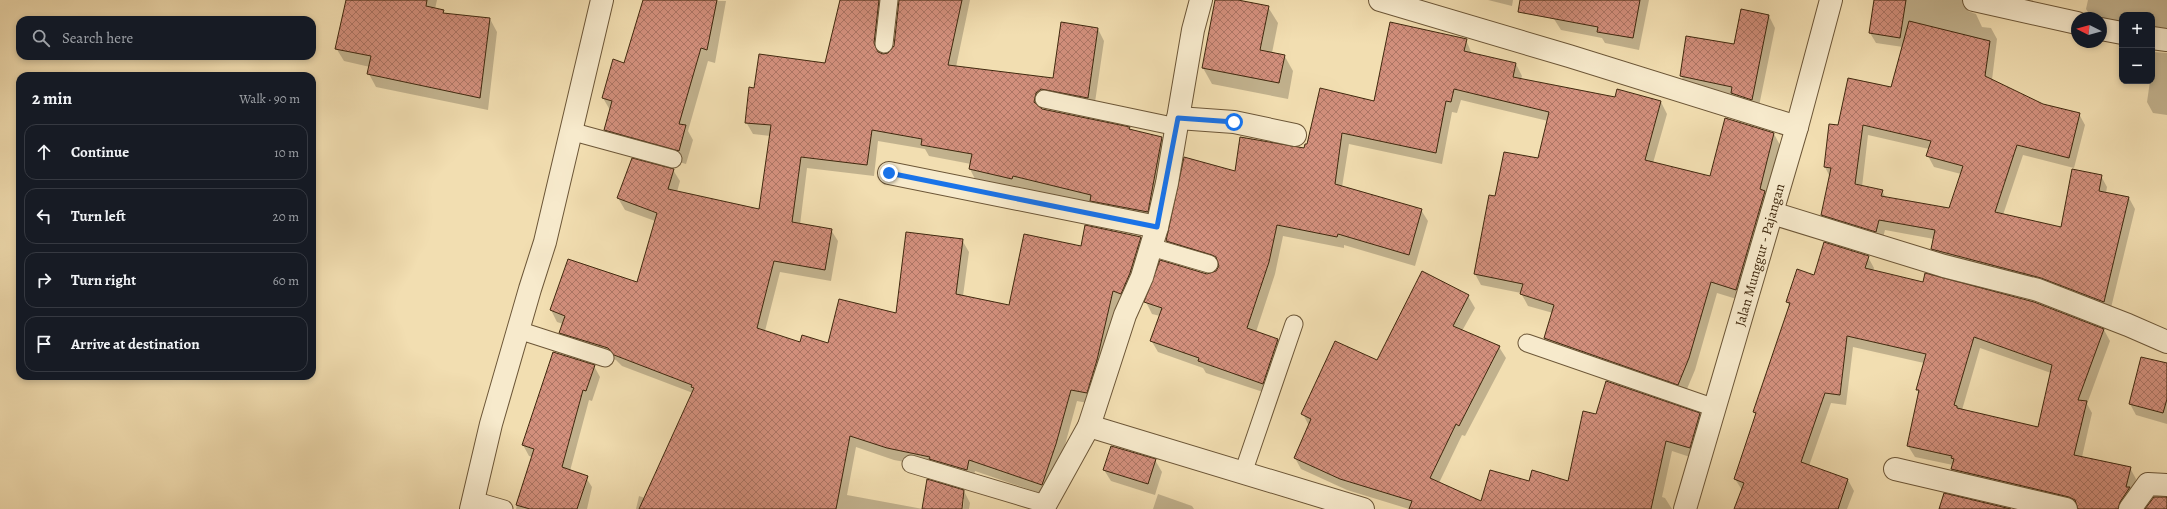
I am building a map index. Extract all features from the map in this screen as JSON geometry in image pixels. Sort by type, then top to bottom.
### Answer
[{"type":"street","points":[[472,505],[491,424],[545,242],[602,0]]},
{"type":"street","points":[[1044,506],[1089,426],[1125,315],[1142,277],[1154,237],[1178,123],[1193,30],[1201,0]]},
{"type":"street","points":[[1380,0],[1569,56],[1797,127]]},
{"type":"street","name":"Jalan Munggur - Pajangan","points":[[1685,509],[1797,127],[1831,0]]},
{"type":"street","points":[[1974,0],[2071,22]]},
{"type":"street","points":[[2107,30],[2119,32]]},
{"type":"street","points":[[2155,38],[2167,40]]},
{"type":"street","points":[[1178,123],[1234,122],[1295,135]]},
{"type":"street","points":[[889,173],[1154,237]]},
{"type":"street","points":[[1772,213],[1944,266],[2038,290],[2167,342]]},
{"type":"street","points":[[1089,426],[1363,509]]},
{"type":"street","points":[[1895,468],[2066,509]]},
{"type":"street","points":[[2130,509],[2148,484],[2167,485]]},
{"type":"lane","points":[[884,44],[889,0]]},
{"type":"lane","points":[[1044,99],[1178,123]]},
{"type":"lane","points":[[570,131],[673,159]]},
{"type":"lane","points":[[1154,237],[1209,264]]},
{"type":"lane","points":[[1243,473],[1294,324]]},
{"type":"lane","points":[[518,330],[605,358]]},
{"type":"lane","points":[[1527,343],[1715,408]]},
{"type":"lane","points":[[911,464],[1044,506]]},
{"type":"lane","points":[[472,505],[504,509]]},
{"type":"building","points":[[346,0],[427,0],[426,6],[444,10],[443,13],[490,18],[480,98],[367,74],[371,56],[335,49]]},
{"type":"building","points":[[643,0],[717,0],[707,50],[701,48],[679,124],[686,125],[679,151],[604,130],[612,101],[602,98],[613,59],[624,63]]},
{"type":"building","points":[[840,0],[879,0],[874,43],[878,52],[883,54],[888,53],[894,46],[899,0],[962,0],[948,65],[1053,78],[1061,22],[1098,28],[1088,98],[1041,89],[1036,93],[1034,102],[1042,109],[1130,127],[1129,129],[1162,137],[1148,212],[1090,201],[1091,195],[1013,176],[1012,179],[969,169],[972,154],[921,145],[922,139],[872,130],[867,165],[801,157],[792,222],[832,229],[825,270],[774,261],[757,328],[800,342],[802,335],[828,343],[839,299],[896,313],[906,232],[963,239],[956,294],[1009,305],[1024,234],[1081,246],[1085,225],[1141,237],[1130,273],[1121,294],[1113,291],[1097,360],[1087,393],[1071,390],[1056,444],[1042,485],[969,460],[967,470],[929,459],[930,457],[887,448],[850,436],[836,509],[639,509],[694,388],[691,387],[692,385],[614,355],[608,348],[559,333],[565,316],[550,310],[568,259],[637,282],[657,213],[617,198],[632,158],[674,169],[668,189],[759,209],[771,125],[745,123],[749,87],[754,88],[759,54],[825,63]]},
{"type":"building","points":[[1215,0],[1238,0],[1269,6],[1260,50],[1285,55],[1279,83],[1202,68]]},
{"type":"building","points":[[1520,0],[1640,0],[1633,38],[1597,32],[1598,27],[1518,12]]},
{"type":"building","points":[[1874,0],[1906,0],[1900,38],[1869,33]]},
{"type":"building","points":[[1741,9],[1769,15],[1752,100],[1731,93],[1732,87],[1680,76],[1686,36],[1734,44]]},
{"type":"building","points":[[1909,21],[1990,41],[1985,76],[2043,104],[2080,113],[2069,158],[2017,145],[1995,212],[2061,227],[2072,169],[2102,175],[2099,191],[2129,197],[2104,302],[2041,278],[1931,249],[1935,230],[1879,220],[1876,232],[1821,215],[1831,168],[1824,167],[1829,124],[1838,125],[1848,78],[1891,87]],"holes":[[[1863,125],[1931,141],[1926,156],[1963,166],[1949,208],[1881,196],[1883,190],[1855,184]]]},
{"type":"building","points":[[1390,22],[1467,39],[1464,51],[1516,63],[1513,77],[1615,97],[1617,89],[1661,101],[1645,160],[1710,176],[1725,118],[1774,133],[1760,189],[1765,191],[1736,290],[1711,282],[1689,358],[1678,385],[1544,338],[1554,305],[1520,294],[1523,284],[1474,274],[1489,195],[1495,196],[1504,152],[1538,158],[1549,112],[1454,89],[1451,102],[1446,101],[1436,153],[1342,133],[1335,184],[1422,209],[1409,255],[1338,234],[1337,237],[1277,225],[1269,262],[1247,328],[1278,339],[1263,384],[1198,361],[1199,358],[1150,341],[1162,308],[1144,302],[1160,260],[1207,274],[1216,271],[1219,266],[1216,257],[1212,255],[1166,241],[1184,157],[1235,171],[1240,137],[1304,148],[1305,144],[1307,144],[1320,88],[1374,101]]},
{"type":"building","points":[[1824,242],[1869,256],[1865,268],[1923,282],[1925,273],[2034,302],[2104,329],[2078,400],[2087,401],[2074,455],[2131,467],[2126,487],[2130,487],[2120,502],[2118,509],[2078,509],[2075,500],[2069,497],[1951,469],[1954,459],[1951,458],[1952,456],[1907,446],[1919,390],[1916,390],[1926,354],[1847,336],[1840,395],[1825,393],[1801,462],[1848,479],[1838,509],[1734,509],[1744,483],[1734,479],[1756,413],[1753,412],[1790,303],[1786,302],[1797,269],[1814,275]],"holes":[[[1974,337],[2052,365],[2038,427],[1957,408],[1957,406],[1954,405]]]},
{"type":"building","points":[[1422,271],[1469,295],[1453,326],[1500,346],[1459,426],[1456,424],[1430,478],[1481,501],[1490,470],[1529,481],[1532,470],[1568,481],[1583,411],[1596,414],[1606,381],[1700,413],[1690,448],[1666,441],[1651,509],[1409,509],[1412,501],[1340,479],[1294,458],[1311,419],[1301,414],[1335,341],[1377,360]]},
{"type":"building","points":[[553,352],[595,365],[586,391],[583,390],[562,467],[588,476],[577,509],[530,509],[516,505],[534,449],[522,445]]},
{"type":"building","points":[[2141,357],[2167,363],[2167,399],[2163,413],[2129,404]]},
{"type":"building","points":[[1111,446],[1156,459],[1148,484],[1103,470]]},
{"type":"building","points":[[927,479],[964,490],[962,509],[922,509]]},
{"type":"building","points":[[1944,493],[2011,509],[1939,509]]},
{"type":"building","points":[[2154,497],[2167,497],[2167,509],[2145,509]]},
{"type":"route","points":[[889,173],[1157,227],[1167,183],[1178,118],[1234,122]]}]
